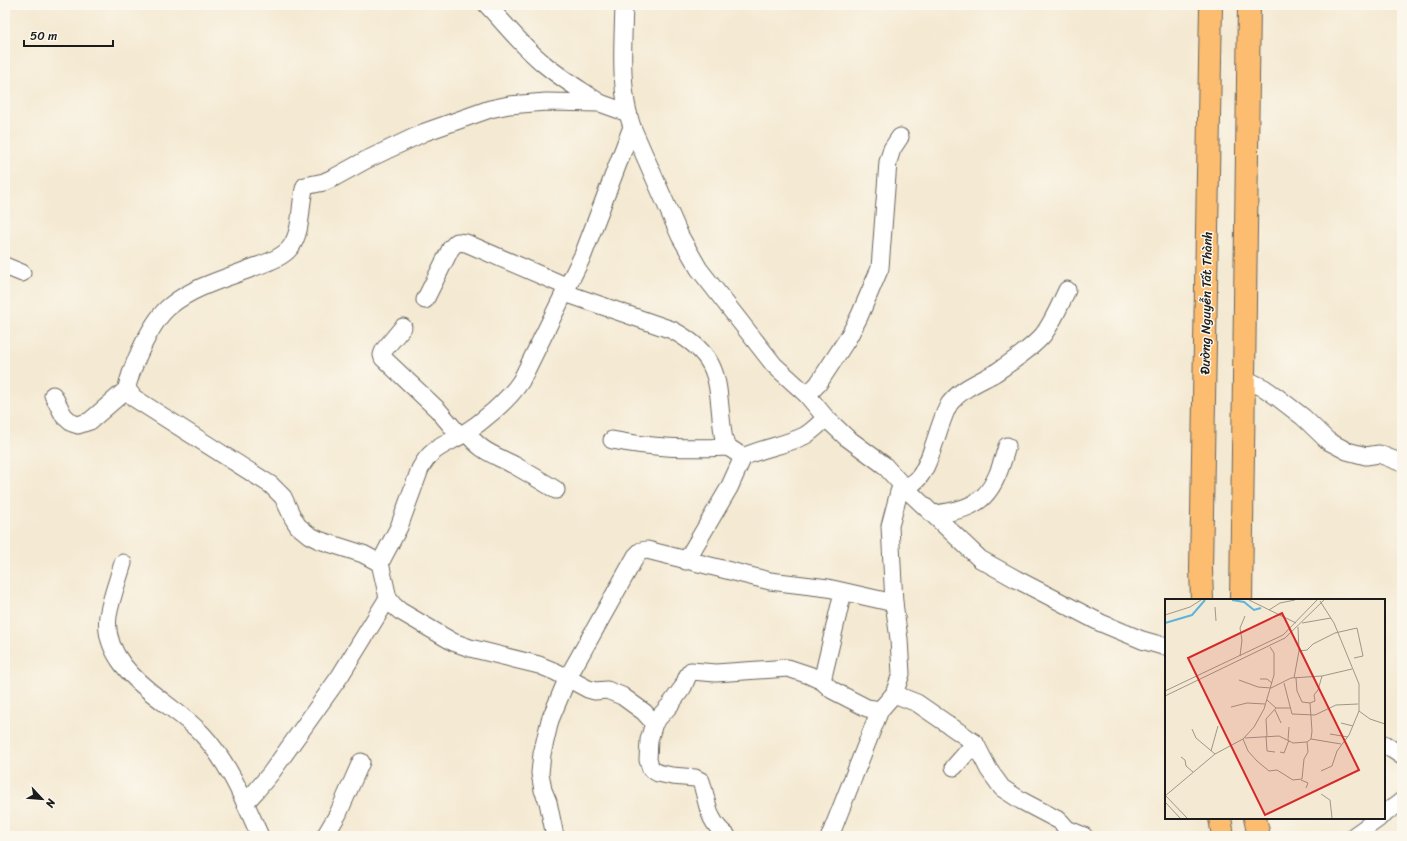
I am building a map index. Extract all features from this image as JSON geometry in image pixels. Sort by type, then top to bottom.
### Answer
[{"type":"main road","name":"Đường Nguyễn Tất Thành","points":[[1202,599],[1201,569],[1211,5]]},
{"type":"main road","points":[[1240,599],[1250,5]]},
{"type":"main road","points":[[1220,819],[1223,836]]},
{"type":"main road","points":[[1255,819],[1259,836]]},
{"type":"street","points":[[487,5],[530,52],[545,65],[600,103],[630,120]]},
{"type":"street","points":[[624,5],[624,66],[630,120],[680,236],[699,269],[774,365],[807,394],[826,418],[846,437],[884,465],[902,485],[980,559],[1101,623],[1142,640],[1165,645]]},
{"type":"street","points":[[53,395],[64,416],[72,423],[78,425],[90,421],[127,389],[130,377],[146,340],[159,318],[170,306],[188,294],[271,260],[289,249],[297,234],[305,186],[324,182],[425,132],[490,108],[539,102],[600,103]]},
{"type":"street","points":[[630,120],[592,235],[516,390],[463,434],[430,453],[424,460],[399,526],[380,563],[388,598],[400,611],[453,642],[470,648],[539,665],[568,677],[588,689],[595,691],[607,690],[622,696],[644,712],[654,723]]},
{"type":"street","points":[[807,394],[818,384],[848,338],[859,317],[880,268],[888,162],[892,149],[900,137]]},
{"type":"street","points":[[425,300],[451,248],[457,242],[466,243],[566,290],[672,330],[686,338],[707,357],[714,370],[719,392],[724,440],[728,447],[743,456]]},
{"type":"street","points":[[5,266],[22,273]]},
{"type":"street","points":[[902,485],[912,484],[920,477],[927,464],[949,405],[957,396],[971,385],[994,373],[1017,357],[1042,335],[1067,290]]},
{"type":"street","points":[[403,327],[384,350],[382,355],[383,358],[463,434],[484,450],[526,471],[556,490]]},
{"type":"street","points":[[1243,378],[1264,388],[1277,397],[1303,417],[1328,441],[1347,451],[1366,456],[1379,454],[1402,463]]},
{"type":"street","points":[[127,389],[134,398],[271,485],[283,497],[298,526],[309,535],[319,540],[363,554],[380,563]]},
{"type":"street","points":[[686,561],[729,488],[743,456],[804,436],[817,427],[826,418]]},
{"type":"street","points":[[612,440],[635,445],[667,448],[728,447]]},
{"type":"street","points":[[933,514],[948,513],[966,508],[981,499],[990,488],[1000,469],[1007,446]]},
{"type":"street","points":[[830,836],[880,710],[894,694],[901,674],[899,639],[894,603],[890,526],[902,485]]},
{"type":"street","points":[[555,836],[540,773],[542,754],[550,720],[568,677],[638,554],[644,550],[647,550],[770,581],[816,586],[894,603]]},
{"type":"street","points":[[123,563],[108,617],[109,637],[120,662],[141,685],[202,733],[226,764],[260,836]]},
{"type":"street","points":[[822,681],[843,592]]},
{"type":"street","points":[[245,802],[271,773],[335,682],[388,598]]},
{"type":"street","points":[[727,836],[717,827],[711,818],[701,781],[695,778],[658,773],[651,769],[648,760],[649,740],[654,723],[683,688],[691,671],[716,673],[788,668],[822,681],[832,690],[867,708],[880,710]]},
{"type":"street","points":[[894,694],[917,703],[975,743],[989,770],[1002,788],[1022,801],[1060,821],[1067,832],[1084,836]]},
{"type":"street","points":[[954,767],[975,743]]},
{"type":"street","points":[[1385,745],[1402,756]]},
{"type":"street","points":[[325,836],[338,814],[361,762]]},
{"type":"street","points":[[1385,813],[1402,801]]},
{"type":"street","points":[[1354,836],[1378,819]]}]
